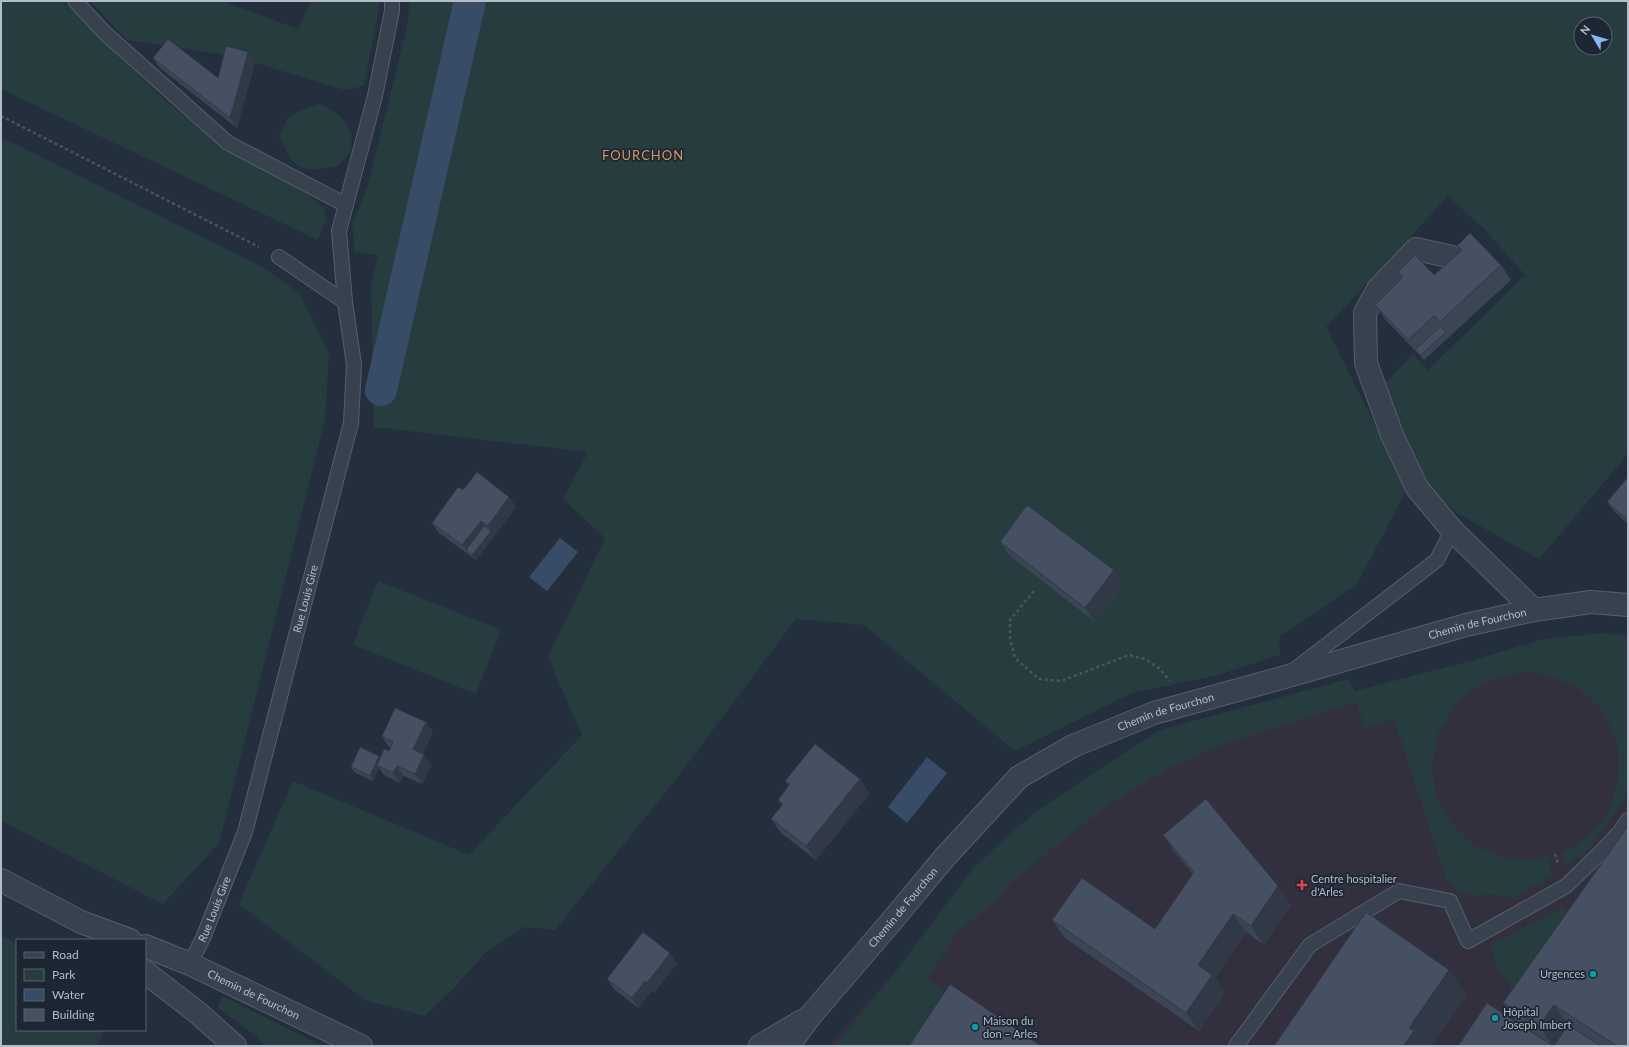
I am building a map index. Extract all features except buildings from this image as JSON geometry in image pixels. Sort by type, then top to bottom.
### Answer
[{"type":"street","points":[[1452,257],[1416,249],[1378,289],[1364,313],[1366,363],[1392,435],[1418,488],[1452,530],[1534,610]]},
{"type":"street","name":"Chemin de Fourchon","points":[[788,1046],[811,1015],[945,857],[1019,777],[1073,746],[1154,712],[1285,677],[1466,624],[1534,610],[1591,602],[1628,605]]},
{"type":"street","points":[[1,880],[81,922],[127,939]]},
{"type":"street","points":[[81,922],[103,939]]},
{"type":"street","name":"Chemin de Fourchon","points":[[146,946],[190,964],[361,1046]]},
{"type":"street","points":[[146,973],[198,1013],[235,1046]]},
{"type":"street","name":"Chemin de Fourchon","points":[[760,1046],[811,1015]]},
{"type":"lane","points":[[75,1],[106,34],[228,143],[346,205]]},
{"type":"lane","name":"Rue Louis Gire","points":[[190,964],[203,938],[245,832],[351,423],[354,365],[345,302],[339,231],[375,96],[392,11],[392,1]]},
{"type":"lane","points":[[279,257],[345,302]]},
{"type":"lane","points":[[1285,677],[1437,560],[1452,530]]},
{"type":"lane","points":[[1236,1046],[1310,945],[1399,891],[1450,901],[1468,941],[1566,886],[1620,832],[1628,820]]},
{"type":"path","points":[[1,116],[279,257]]},
{"type":"path","points":[[1034,592],[1010,620],[1010,638],[1015,658],[1039,679],[1061,681],[1128,655],[1145,659],[1160,669],[1186,704]]},
{"type":"shaded area","name":"Centre hospitalier d'Arles","points":[[1627,633],[1628,1046],[828,1046],[919,946],[1158,748],[1539,648]]},
{"type":"green space","points":[[1,1],[63,1],[167,102],[221,144],[310,196],[324,208],[326,220],[318,240],[1,89]]},
{"type":"green space","points":[[90,1],[222,1],[298,29],[311,1],[379,1],[379,10],[364,86],[345,90],[233,56],[127,40]]},
{"type":"green space","points":[[409,1],[1628,1],[1628,454],[1539,559],[1457,513],[1416,476],[1384,384],[1413,354],[1428,370],[1525,275],[1486,231],[1448,196],[1326,327],[1407,489],[1357,584],[1279,637],[1280,655],[1215,676],[1132,693],[1015,751],[864,625],[796,619],[677,778],[555,930],[524,927],[487,951],[455,987],[425,1016],[365,1000],[239,904],[293,781],[469,855],[582,735],[548,657],[605,538],[563,499],[588,452],[374,427],[371,283],[378,255],[355,252],[352,224],[367,188],[408,22]]},
{"type":"green space","points":[[320,104],[339,115],[344,121],[351,133],[351,148],[348,155],[338,166],[307,169],[295,163],[289,156],[279,136],[288,118],[301,110]]},
{"type":"green space","points":[[1,137],[264,268],[300,294],[329,354],[325,419],[219,843],[163,904],[1,821]]},
{"type":"green space","points":[[378,581],[501,630],[476,694],[353,645]]},
{"type":"green space","points":[[1603,633],[1628,636],[1628,795],[1589,849],[1567,865],[1561,852],[1568,850],[1594,831],[1608,812],[1616,789],[1619,771],[1619,752],[1612,730],[1601,710],[1588,696],[1573,685],[1547,675],[1529,672],[1511,674],[1482,683],[1456,704],[1439,731],[1432,763],[1436,795],[1451,823],[1475,846],[1505,858],[1537,860],[1547,856],[1553,875],[1513,898],[1490,894],[1472,896],[1458,892],[1446,878],[1394,719],[1365,728],[1356,702],[1230,742],[1168,768],[1100,811],[1012,881],[990,906],[956,933],[927,979],[966,1005],[939,1046],[835,1046],[896,971],[972,870],[1002,841],[1036,812],[1160,730],[1348,679],[1355,691],[1470,661],[1544,639]]},
{"type":"green space","points":[[1563,907],[1577,938],[1516,993],[1498,969],[1491,945]]},
{"type":"green space","points":[[1,936],[16,944],[16,1031],[104,1031],[97,1046],[1,1046]]},
{"type":"green space","points":[[222,996],[323,1046],[266,1046],[256,1036],[218,1008]]},
{"type":"water","points":[[560,538],[578,552],[547,591],[529,577]]},
{"type":"water","points":[[927,757],[947,773],[907,823],[888,807]]},
{"type":"waterway","points":[[381,390],[470,1]]},
{"type":"place","name":"Centre hospitalier d'Arles","points":[[1302,885]]},
{"type":"place","name":"Urgences","points":[[1593,974]]},
{"type":"place","name":"Hôpital Joseph Imbert","points":[[1495,1018]]},
{"type":"place","name":"Maison du don – Arles","points":[[975,1027]]},
{"type":"district","name":"FOURCHON","points":[[643,155]]}]
